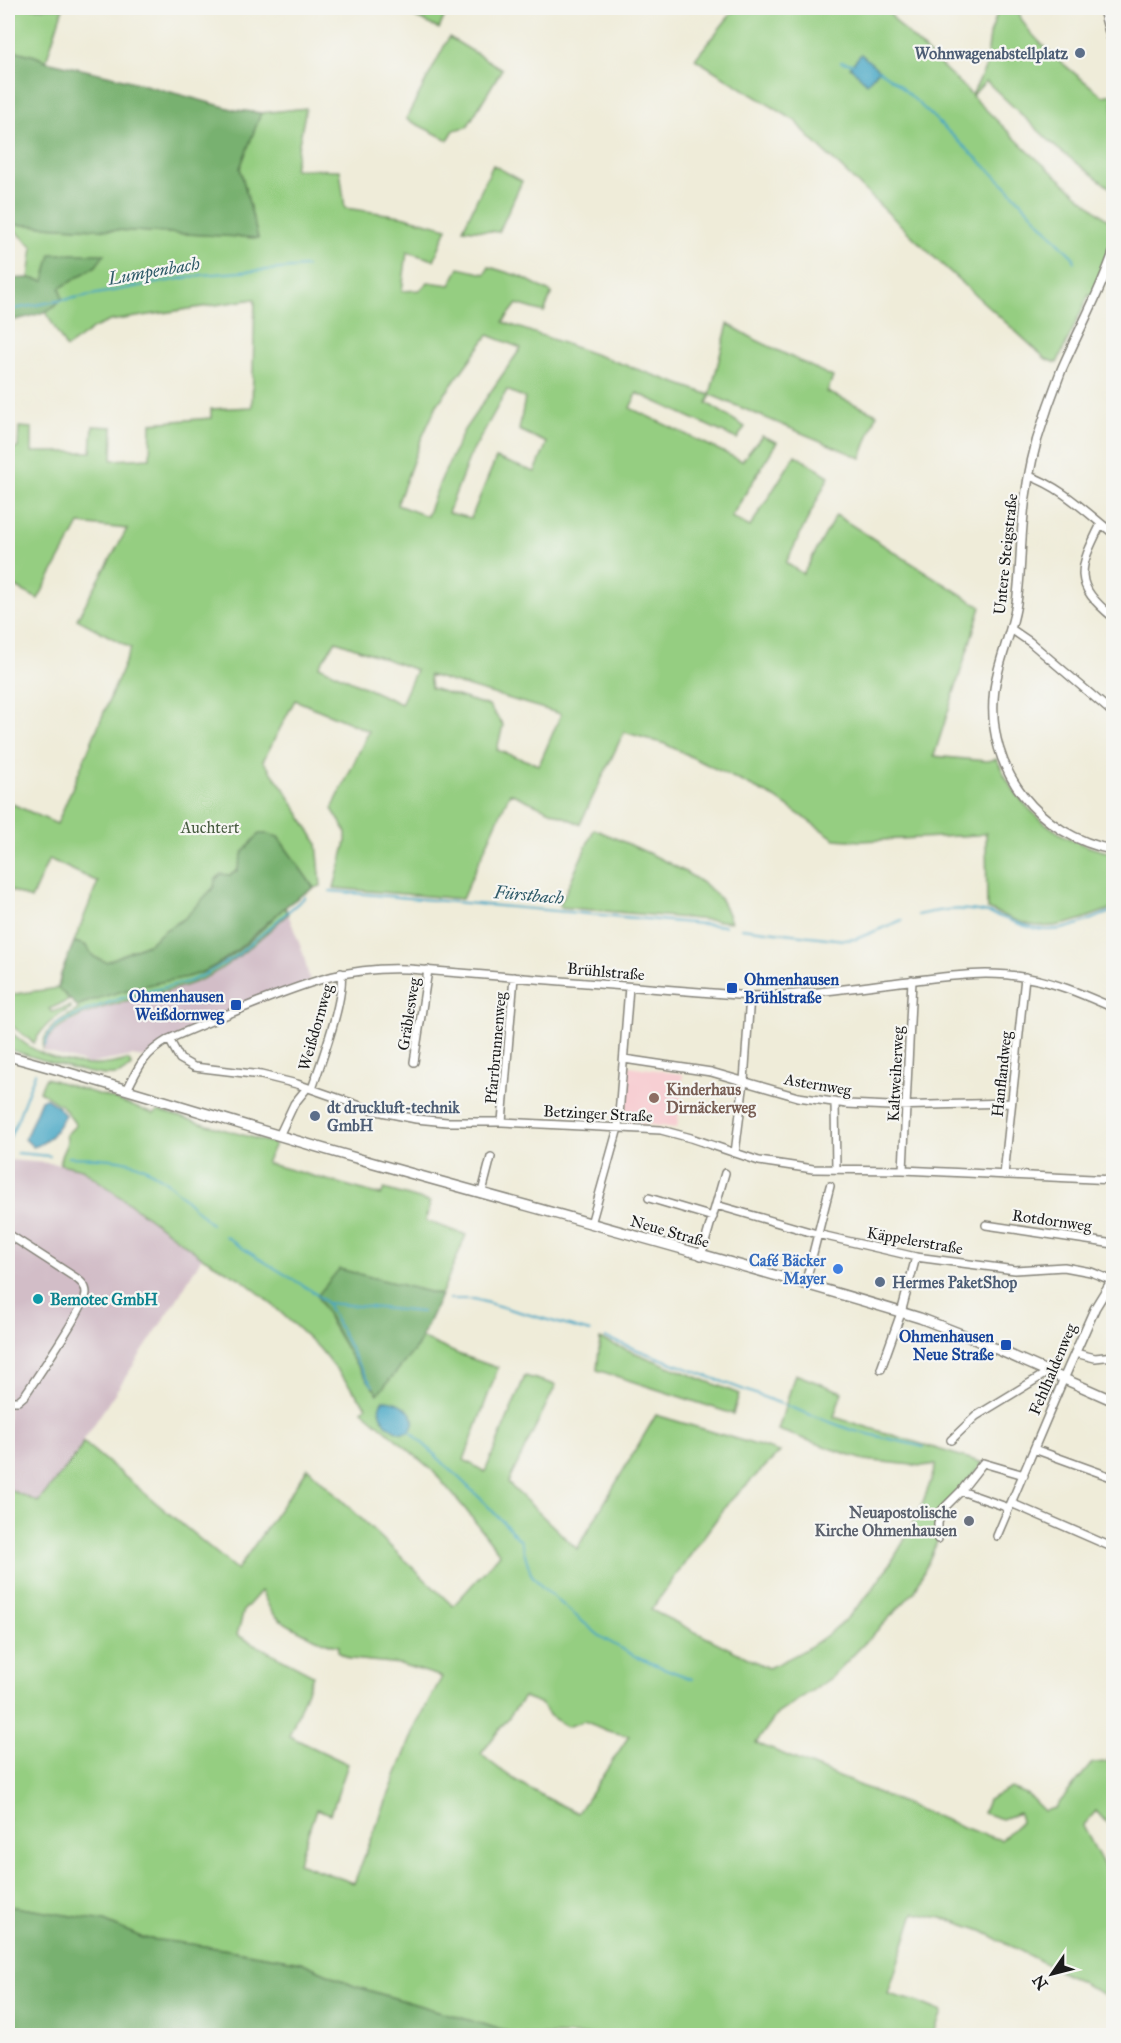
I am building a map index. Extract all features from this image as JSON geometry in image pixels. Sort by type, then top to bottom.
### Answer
[{"type":"main road","name":"Neue Straße","points":[[8,1056],[127,1089],[279,1136],[901,1312],[951,1329],[1113,1401]]},
{"type":"street","points":[[1103,8],[1113,49]]},
{"type":"street","name":"Untere Steigstraße","points":[[1113,251],[1054,388],[1036,443],[1024,504],[1019,588],[1011,629],[997,675],[993,702],[998,744],[1008,774],[1026,800],[1046,820],[1083,842],[1113,850]]},
{"type":"street","points":[[1029,477],[1047,483],[1064,494],[1113,534]]},
{"type":"street","points":[[1101,524],[1084,564],[1082,580],[1089,595],[1113,618]]},
{"type":"street","points":[[1011,629],[1030,642],[1113,714]]},
{"type":"street","name":"Brühlstraße","points":[[127,1089],[144,1058],[150,1051],[169,1039],[300,986],[342,973],[382,968],[750,996],[802,993],[981,973],[1025,977],[1061,987],[1113,1008]]},
{"type":"street","name":"Gräblesweg","points":[[414,1062],[428,970]]},
{"type":"street","name":"Weißdornweg","points":[[279,1136],[294,1104],[310,1088],[339,998],[342,973]]},
{"type":"street","name":"Pfarrbrunnenweg","points":[[502,1122],[514,977]]},
{"type":"street","name":"Hanflandweg","points":[[1004,1175],[1025,977]]},
{"type":"street","name":"Kaltweiherweg","points":[[903,1170],[912,980]]},
{"type":"street","points":[[591,1224],[618,1128],[629,987]]},
{"type":"street","points":[[735,1153],[744,1081],[750,996]]},
{"type":"street","name":"Betzinger Straße","points":[[169,1039],[176,1054],[187,1064],[261,1075],[400,1117],[447,1122],[502,1122],[668,1132],[781,1165],[813,1169],[903,1170],[1113,1180]]},
{"type":"street","name":"Asternweg","points":[[624,1059],[681,1066],[792,1095],[868,1106],[1011,1103]]},
{"type":"street","points":[[835,1102],[836,1169]]},
{"type":"street","points":[[482,1192],[491,1156]]},
{"type":"street","points":[[702,1256],[725,1173]]},
{"type":"street","points":[[805,1285],[830,1186]]},
{"type":"street","points":[[649,1198],[713,1217]]},
{"type":"street","name":"Käppelerstraße","points":[[716,1205],[817,1234],[916,1257],[1015,1270],[1064,1267],[1112,1279]]},
{"type":"street","name":"Rotdornweg","points":[[986,1225],[1113,1244]]},
{"type":"street","points":[[8,1234],[76,1278],[82,1283],[86,1297],[25,1395],[18,1401],[8,1401]]},
{"type":"street","points":[[881,1369],[901,1312],[916,1257]]},
{"type":"street","name":"Fehlhaldenweg","points":[[997,1536],[1095,1308],[1112,1279]]},
{"type":"street","points":[[1075,1353],[1095,1358],[1113,1356]]},
{"type":"street","points":[[951,1440],[976,1416],[1048,1372]]},
{"type":"street","points":[[1034,1449],[1113,1478]]},
{"type":"street","points":[[938,1539],[938,1523],[942,1510],[961,1491],[982,1463],[1024,1475]]},
{"type":"street","points":[[961,1491],[1010,1506],[1113,1548]]},
{"type":"shaded area","points":[[288,914],[303,953],[310,982],[185,1032],[144,1058],[132,1056],[89,1064],[43,1051],[51,1034],[90,1013],[187,985],[216,970],[244,953]]},
{"type":"shaded area","name":"Kinderhaus Dirnäckerweg","points":[[629,1066],[683,1074],[677,1128],[625,1122]]},
{"type":"shaded area","points":[[8,1160],[60,1164],[82,1169],[202,1257],[176,1301],[83,1441],[78,1453],[38,1502],[8,1489]]},
{"type":"green space","points":[[8,8],[63,8],[46,61],[8,49]]},
{"type":"green space","points":[[396,8],[448,8],[439,29]]},
{"type":"green space","points":[[734,8],[884,8],[972,95],[986,66],[990,34],[999,8],[1019,8],[1021,18],[1028,29],[1053,55],[1103,96],[1113,94],[1113,190],[1058,149],[986,81],[972,96],[1029,152],[1113,223],[1113,251],[1094,299],[1089,295],[1057,363],[1046,359],[937,260],[808,136],[797,122],[695,59]]},
{"type":"green space","points":[[449,37],[502,69],[467,127],[454,130],[448,140],[406,119]]},
{"type":"green space","points":[[8,49],[236,110],[261,113],[240,168],[258,238],[8,224]]},
{"type":"green space","name":"Auchtert","points":[[306,108],[294,169],[340,170],[345,208],[401,216],[447,228],[434,260],[407,252],[402,291],[420,290],[428,282],[450,285],[459,268],[485,274],[489,267],[522,277],[552,293],[544,312],[517,304],[503,322],[710,395],[728,324],[833,377],[827,392],[877,414],[861,458],[711,395],[707,403],[745,427],[737,439],[637,393],[630,408],[742,461],[762,436],[777,442],[731,517],[750,527],[795,455],[829,476],[786,563],[803,574],[836,515],[981,607],[934,756],[987,761],[997,759],[1017,794],[1043,821],[1075,841],[1113,853],[1113,908],[1063,925],[1042,926],[1020,922],[987,909],[986,833],[861,841],[835,839],[775,798],[665,744],[624,732],[580,824],[510,793],[462,899],[334,888],[346,842],[346,831],[332,809],[369,731],[295,700],[263,761],[285,790],[317,843],[321,886],[314,888],[278,837],[243,852],[237,871],[214,887],[184,919],[165,930],[150,943],[106,962],[94,957],[85,945],[74,942],[98,882],[49,859],[31,899],[8,889],[8,802],[57,824],[131,648],[77,619],[127,529],[79,524],[38,599],[8,583],[8,448],[18,448],[19,427],[32,428],[32,452],[91,452],[93,426],[113,427],[112,460],[150,458],[151,423],[211,418],[211,409],[252,407],[255,299],[110,321],[94,328],[66,348],[46,312],[55,307],[60,288],[96,266],[44,281],[29,278],[33,247],[8,224],[258,238],[240,168],[261,113]],"holes":[[[488,335],[521,348],[464,430],[427,516],[397,505],[420,442],[437,405]],[[507,390],[525,398],[519,430],[547,443],[535,472],[496,458],[471,518],[448,513],[469,458]],[[336,641],[416,670],[401,704],[319,666]],[[429,675],[561,714],[539,765],[497,750],[503,725],[489,706],[431,688]]]},
{"type":"green space","points":[[493,165],[522,181],[499,232],[463,229]]},
{"type":"green space","points":[[51,254],[105,254],[96,266],[60,288],[62,298],[57,304],[44,312],[8,322],[8,279],[29,278],[44,281]]},
{"type":"green space","points":[[594,829],[643,850],[697,879],[721,900],[731,922],[559,907]]},
{"type":"green space","points":[[259,834],[278,837],[314,888],[286,906],[237,950],[209,969],[196,974],[126,990],[77,1006],[58,988],[74,942],[85,945],[94,957],[106,962],[150,943],[165,930],[184,919],[214,887],[215,880],[221,874],[230,875],[237,871],[243,852]]},
{"type":"green space","points":[[285,907],[288,914],[253,945],[215,972],[187,985],[117,1003],[66,1023],[53,1033],[43,1048],[50,1029],[60,1020],[78,1010],[77,1006],[126,990],[206,971],[238,951]]},
{"type":"green space","points":[[58,988],[70,1000],[49,1009],[52,1012],[70,1006],[71,1008],[50,1022],[34,1043],[8,1023],[8,995]]},
{"type":"green space","points":[[8,1029],[33,1049],[63,1061],[95,1065],[127,1060],[131,1066],[120,1074],[105,1075],[46,1061],[8,1049]]},
{"type":"green space","points":[[46,1078],[153,1114],[159,1111],[275,1144],[266,1163],[381,1195],[384,1189],[430,1202],[426,1221],[466,1235],[441,1295],[339,1269],[328,1318],[351,1357],[378,1393],[422,1338],[498,1368],[464,1460],[485,1472],[525,1376],[556,1385],[508,1483],[577,1549],[656,1415],[780,1452],[728,1503],[651,1610],[768,1668],[802,1652],[825,1637],[866,1598],[909,1532],[936,1464],[922,1466],[864,1460],[778,1430],[795,1374],[842,1392],[834,1417],[983,1463],[942,1510],[937,1542],[915,1591],[831,1678],[777,1714],[756,1743],[920,1810],[1001,1840],[1021,1821],[1019,1813],[1002,1819],[983,1813],[988,1800],[1011,1788],[1028,1795],[1044,1811],[1055,1808],[1092,1763],[1107,1762],[1113,1753],[1113,1830],[1096,1811],[1083,1826],[1113,1883],[1113,1999],[982,1931],[947,1919],[914,1913],[888,1994],[918,2002],[942,2012],[933,2035],[519,2035],[354,1986],[301,1962],[143,1938],[104,1921],[8,1906],[8,1489],[38,1502],[78,1453],[83,1442],[237,1570],[308,1468],[453,1606],[500,1554],[432,1470],[362,1410],[366,1406],[319,1348],[265,1298],[241,1279],[202,1257],[82,1169],[60,1164],[67,1143],[66,1135],[76,1125],[63,1107],[39,1091]],"holes":[[[261,1591],[277,1617],[303,1633],[339,1646],[338,1652],[351,1659],[400,1664],[442,1677],[416,1725],[354,1883],[298,1863],[316,1809],[331,1814],[348,1764],[289,1736],[313,1675],[237,1635],[244,1610]],[[524,1697],[540,1703],[550,1716],[567,1727],[584,1721],[608,1731],[629,1736],[578,1813],[527,1787],[503,1772],[481,1754]]]},
{"type":"green space","points":[[339,1269],[441,1295],[417,1347],[378,1394],[351,1357],[317,1296]]},
{"type":"green space","points":[[600,1339],[739,1394],[733,1414],[597,1370]]},
{"type":"green space","points":[[8,1906],[104,1921],[143,1938],[301,1962],[354,1986],[519,2035],[8,2035]]},
{"type":"water","points":[[861,54],[879,70],[867,83],[850,67]]},
{"type":"water","points":[[45,1098],[65,1115],[48,1139],[33,1147],[25,1139],[41,1100]]},
{"type":"water","points":[[383,1400],[399,1403],[408,1410],[413,1419],[410,1430],[398,1431],[384,1422],[380,1415]]},
{"type":"waterway","points":[[841,62],[853,64]]},
{"type":"waterway","points":[[879,70],[897,83],[1006,186],[1074,258],[1074,262]]},
{"type":"waterway","name":"Lumpenbach","points":[[8,310],[201,275],[306,267]]},
{"type":"waterway","name":"Fürstbach","points":[[330,891],[725,926]]},
{"type":"waterway","name":"Fürstbach","points":[[45,1046],[49,1034],[58,1024],[85,1011],[122,998],[190,981],[208,973],[235,957],[305,897]]},
{"type":"waterway","name":"Fürstbach","points":[[918,915],[962,909],[995,915],[1031,928],[1055,930],[1114,911]]},
{"type":"waterway","name":"Fürstbach","points":[[741,928],[844,940],[856,939],[902,920]]},
{"type":"waterway","name":"Fürstbach","points":[[8,1141],[35,1073]]},
{"type":"waterway","points":[[17,1153],[50,1156]]},
{"type":"waterway","points":[[68,1157],[124,1161],[149,1170],[171,1186],[211,1224]]},
{"type":"waterway","points":[[225,1236],[327,1303],[358,1364],[373,1386]]},
{"type":"waterway","points":[[449,1299],[474,1299],[590,1332]]},
{"type":"waterway","points":[[327,1303],[422,1312]]},
{"type":"waterway","points":[[606,1338],[851,1430],[924,1447]]},
{"type":"waterway","points":[[410,1431],[521,1541],[531,1574],[544,1589],[601,1637],[638,1658],[692,1679]]},
{"type":"place","name":"Wohnwagenabstellplatz","points":[[1080,53]]},
{"type":"place","name":"Ohmenhausen Brühlstraße","points":[[732,988]]},
{"type":"place","name":"Ohmenhausen Weißdornweg","points":[[236,1005]]},
{"type":"place","name":"Kinderhaus Dirnäckerweg","points":[[654,1098]]},
{"type":"place","name":"dt druckluft-technik GmbH","points":[[315,1116]]},
{"type":"place","name":"Café Bäcker Mayer","points":[[838,1269]]},
{"type":"place","name":"Hermes PaketShop","points":[[880,1282]]},
{"type":"place","name":"Bemotec GmbH","points":[[38,1299]]},
{"type":"place","name":"Ohmenhausen Neue Straße","points":[[1006,1345]]},
{"type":"place","name":"Neuapostolische Kirche Ohmenhausen","points":[[969,1521]]}]
